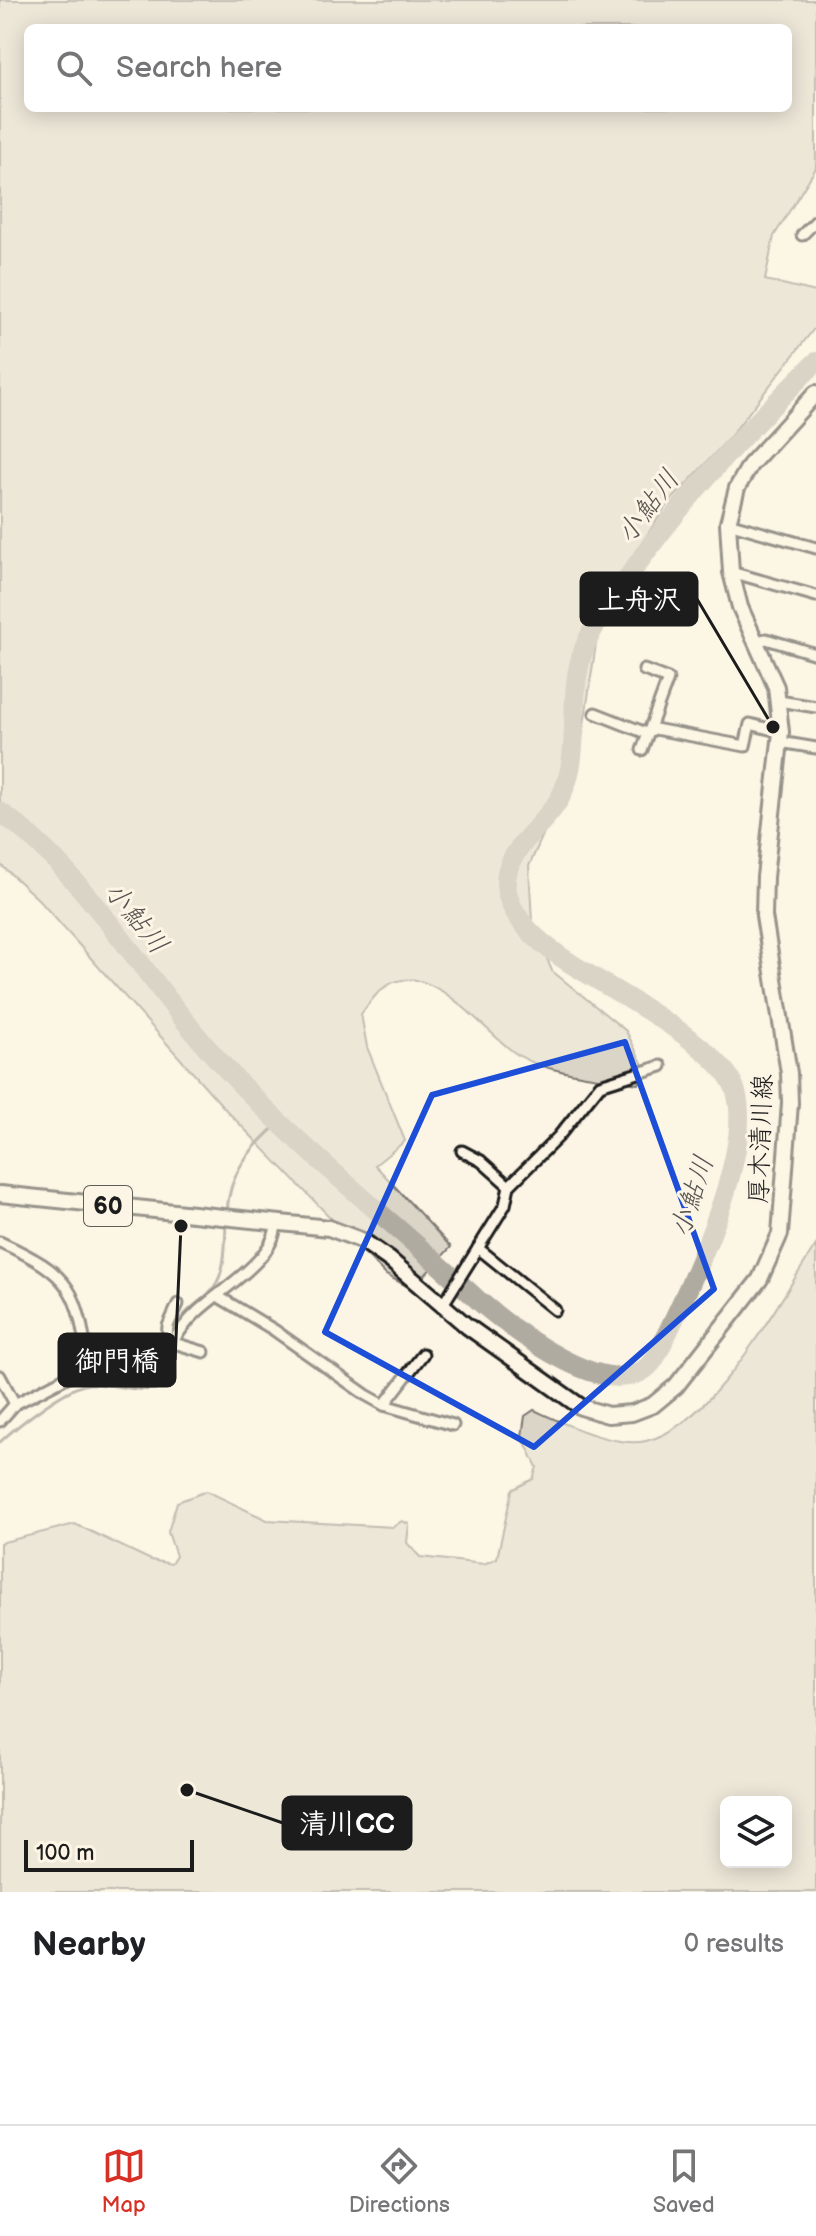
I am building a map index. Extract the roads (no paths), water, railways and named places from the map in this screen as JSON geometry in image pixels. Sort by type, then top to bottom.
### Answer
[{"type":"main road","name":"厚木清川線","points":[[0,1194],[329,1228],[363,1241],[390,1260],[442,1306],[581,1407],[608,1415],[632,1413],[653,1405],[676,1386],[760,1279],[780,1234],[790,1103],[764,916],[765,877],[781,737],[779,701],[757,641],[740,607],[731,572],[728,523],[737,488],[750,465],[816,393]]},
{"type":"street","points":[[802,235],[816,221]]},
{"type":"street","points":[[728,523],[816,548]]},
{"type":"street","points":[[731,572],[816,596]]},
{"type":"street","points":[[757,641],[766,639],[816,654]]},
{"type":"street","points":[[642,750],[668,679],[644,670]]},
{"type":"street","points":[[779,701],[816,707]]},
{"type":"street","points":[[595,713],[646,733],[655,729],[745,746],[750,724],[816,748]]},
{"type":"street","points":[[442,1306],[505,1205],[509,1186],[558,1137],[600,1085],[661,1066]]},
{"type":"street","points":[[462,1151],[481,1161],[509,1186]]},
{"type":"street","points":[[166,1352],[196,1313],[219,1297],[273,1245],[276,1223]]},
{"type":"street","points":[[0,1242],[44,1262],[68,1289],[80,1310],[88,1366]]},
{"type":"street","points":[[477,1250],[555,1310]]},
{"type":"street","points":[[219,1297],[384,1405],[453,1425]]},
{"type":"street","points":[[0,1421],[15,1404],[88,1366],[120,1379],[149,1383],[159,1372],[166,1352],[168,1326],[178,1304]]},
{"type":"street","points":[[174,1343],[204,1352]]},
{"type":"street","points":[[384,1405],[423,1354]]},
{"type":"street","points":[[0,1376],[15,1404]]},
{"type":"waterway","name":"小鮎川","points":[[0,812],[28,834],[82,889],[204,1044],[236,1079],[303,1145],[479,1301],[516,1330],[566,1361],[593,1372],[617,1377],[639,1373],[655,1358],[716,1220],[737,1140],[739,1106],[731,1080],[686,1036],[565,960],[531,933],[509,899],[506,883],[508,868],[524,842],[562,794],[572,759],[579,667],[589,638],[612,598],[697,488],[816,362]]},
{"type":"waterway","points":[[227,1212],[232,1185],[243,1162],[279,1123]]},
{"type":"waterway","points":[[177,1330],[183,1316],[218,1281],[224,1257],[226,1224]]},
{"type":"waterway","points":[[0,1442],[43,1408],[80,1386],[98,1384],[159,1389],[172,1349]]},
{"type":"place","name":"上舟沢","points":[[773,727]]},
{"type":"place","name":"御門橋","points":[[181,1226]]},
{"type":"place","name":"清川CC","points":[[187,1790]]}]
